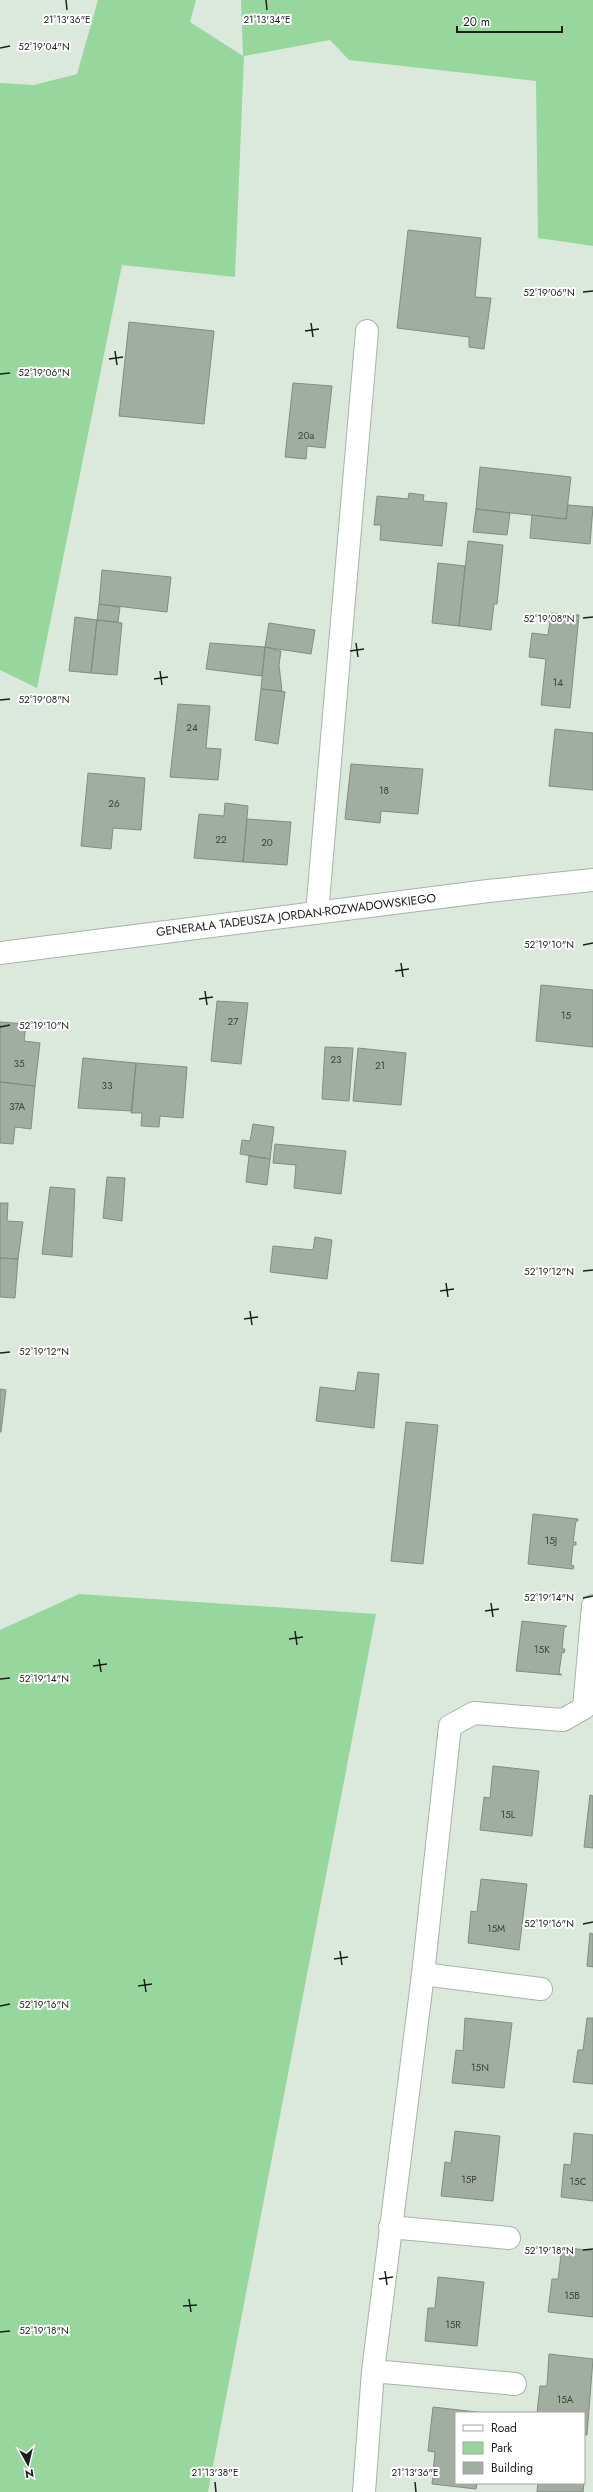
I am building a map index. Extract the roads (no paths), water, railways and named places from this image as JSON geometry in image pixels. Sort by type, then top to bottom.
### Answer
[{"type":"street","points":[[317,913],[367,331]]},
{"type":"street","name":"GENERAŁA TADEUSZA JORDAN-ROZWADOWSKIEGO","points":[[0,953],[488,891],[593,880]]},
{"type":"street","points":[[364,2492],[373,2371],[423,1974],[450,1726],[474,1713],[563,1720],[584,1708],[593,1606]]},
{"type":"street","points":[[423,1974],[541,1989]]},
{"type":"street","points":[[390,2227],[509,2238]]},
{"type":"street","points":[[373,2371],[515,2384]]}]
